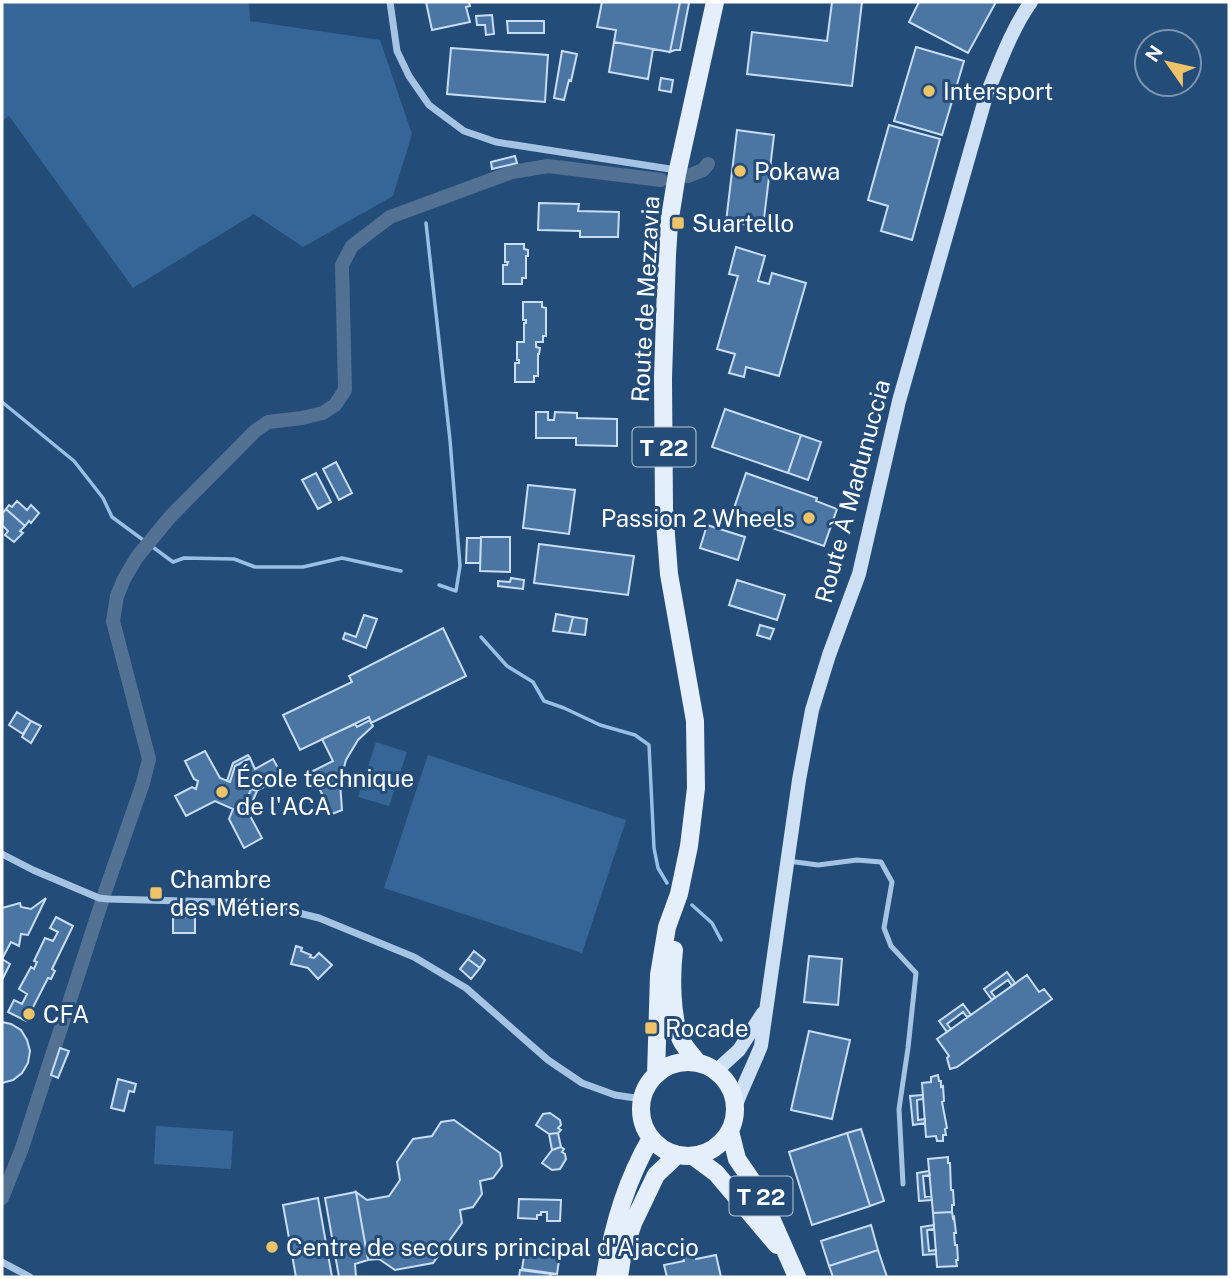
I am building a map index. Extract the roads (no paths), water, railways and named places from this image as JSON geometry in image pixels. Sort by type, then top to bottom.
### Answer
[{"type":"main road","name":"Route de Mezzavia","points":[[656,1075],[659,975],[667,927],[679,894],[689,846],[696,788],[695,721],[669,574],[664,509],[663,378],[667,255],[677,174],[715,2]]},
{"type":"main road","name":"Route À Madunuccia","points":[[735,1107],[761,1046],[799,780],[812,710],[859,573],[899,401],[986,96],[1007,47],[1031,2]]},
{"type":"main road","name":"Route de Mezzavia","points":[[679,894],[672,969],[676,1026],[683,1043],[698,1063]]},
{"type":"main road","name":"Route À Madunuccia","points":[[716,1071],[739,1050],[767,1006]]},
{"type":"main road","points":[[619,1277],[633,1223],[656,1175],[685,1156],[714,1149],[730,1131],[735,1117],[733,1093],[726,1080],[716,1071],[698,1063],[687,1062],[665,1068],[656,1075],[647,1086],[641,1113],[651,1138],[667,1152],[685,1156]]},
{"type":"main road","name":"T 22","points":[[730,1131],[737,1159],[759,1191],[794,1270]]},
{"type":"main road","points":[[605,1277],[617,1218],[636,1164],[651,1138]]},
{"type":"main road","name":"T 22","points":[[685,1156],[716,1173],[794,1270]]},
{"type":"street","points":[[390,2],[397,51],[409,76],[429,105],[464,131],[496,142],[670,169],[677,174]]},
{"type":"street","points":[[2,854],[99,898],[258,903],[319,918],[414,957],[466,988],[548,1060],[582,1083],[615,1095],[642,1099]]},
{"type":"street","points":[[2,1262],[30,1277]]},
{"type":"lane","points":[[788,861],[818,865],[857,859],[881,862],[892,882],[884,928],[891,946],[916,973],[900,1109],[903,1184]]},
{"type":"waterway","points":[[688,176],[703,170],[708,164]]},
{"type":"waterway","points":[[2,1198],[22,1148],[149,759],[113,621],[117,596],[137,557],[170,517],[255,431],[268,422],[323,413],[335,405],[345,390],[342,265],[352,246],[390,217],[512,172],[548,166],[661,180]]},
{"type":"waterway","points":[[426,223],[450,440],[460,566],[456,591],[439,585]]},
{"type":"waterway","points":[[2,402],[74,461],[103,498],[112,517],[173,562],[184,558],[234,559],[255,567],[303,567],[342,558],[401,571]]},
{"type":"waterway","points":[[481,637],[507,666],[533,682],[544,701],[600,725],[635,735],[649,745],[654,848],[658,868],[667,883]]},
{"type":"waterway","points":[[692,905],[712,923],[721,940]]},
{"type":"place","name":"Intersport","points":[[929,91]]},
{"type":"place","name":"Pokawa","points":[[740,171]]},
{"type":"place","name":"Suartello","points":[[678,223]]},
{"type":"place","name":"Passion 2 Wheels","points":[[809,518]]},
{"type":"place","name":"École technique de l'ACA","points":[[222,792]]},
{"type":"place","name":"Chambre des Métiers","points":[[156,893]]},
{"type":"place","name":"CFA","points":[[29,1014]]},
{"type":"place","name":"Rocade","points":[[651,1028]]},
{"type":"place","name":"Centre de secours principal d'Ajaccio","points":[[272,1247]]}]
